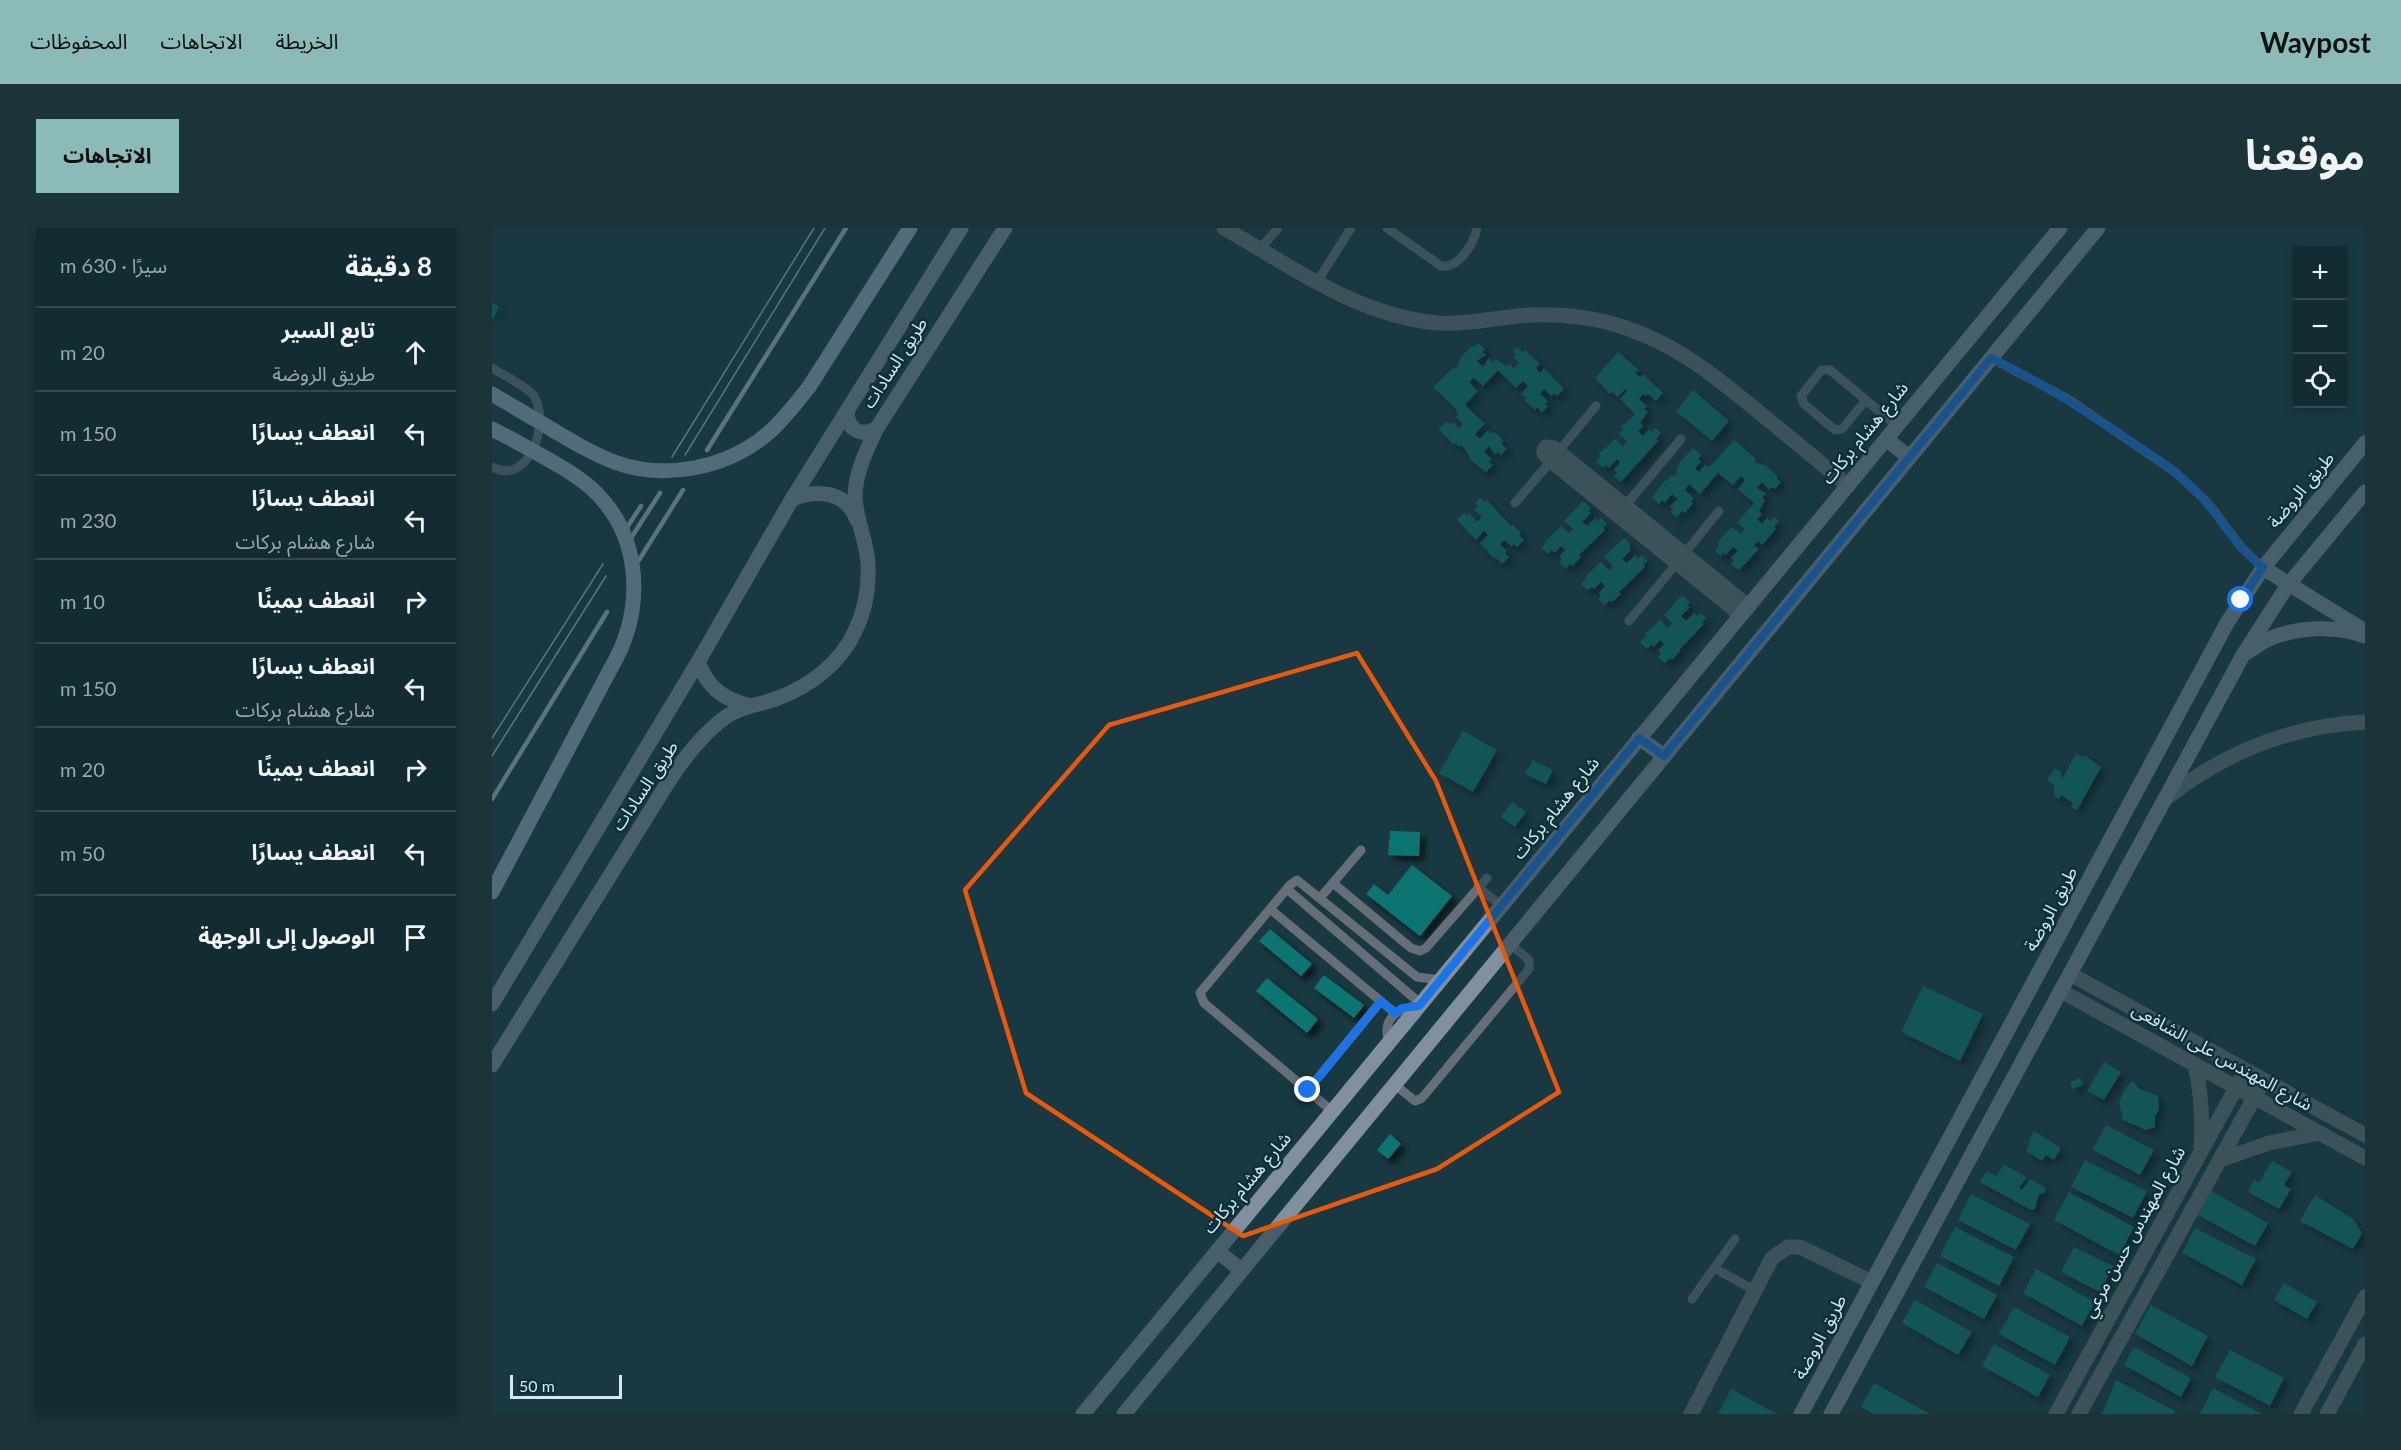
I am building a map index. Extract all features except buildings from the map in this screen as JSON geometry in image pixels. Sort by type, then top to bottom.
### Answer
[{"type":"main road","points":[[492,394],[598,455],[618,463],[640,468],[684,470],[727,459],[746,449],[781,422],[809,387],[910,228]]},
{"type":"main road","points":[[492,429],[579,478],[615,517],[623,533],[633,566],[635,602],[627,637],[492,892]]},
{"type":"street","name":"طريق السادات","points":[[492,1004],[698,662],[792,499],[961,228]]},
{"type":"street","name":"طريق السادات","points":[[492,1065],[677,768],[727,716],[747,705],[777,699],[809,684],[836,661],[855,632],[866,598],[868,563],[855,495],[861,462],[877,428],[1005,228]]},
{"type":"street","points":[[1224,228],[1355,302],[1396,316],[1438,323],[1481,322],[1528,315],[1576,316],[1622,326],[1666,343],[1705,367],[1848,486]]},
{"type":"street","name":"شارع هشام بركات","points":[[1083,1414],[2060,228]]},
{"type":"street","points":[[1124,1414],[2098,228]]},
{"type":"street","points":[[847,414],[848,422],[853,429],[861,433],[877,428]]},
{"type":"street","points":[[1886,439],[1909,458]]},
{"type":"street","name":"طريق الروضة","points":[[1801,1414],[2227,623],[2263,567],[2364,445]]},
{"type":"street","points":[[1555,456],[1624,506],[1681,559]]},
{"type":"street","points":[[1555,456],[1745,610]]},
{"type":"street","points":[[792,499],[808,492],[826,493],[842,500],[854,513],[860,529]]},
{"type":"street","points":[[1831,1414],[2243,655],[2288,585],[2365,492]]},
{"type":"street","points":[[2263,567],[2288,585],[2365,631]]},
{"type":"street","points":[[2243,655],[2269,639],[2299,630],[2330,629],[2365,636]]},
{"type":"street","points":[[698,662],[704,678],[716,691],[730,701],[747,705]]},
{"type":"street","points":[[2164,800],[2203,771],[2253,745],[2317,727],[2365,722]]},
{"type":"street","points":[[1639,738],[1664,756]]},
{"type":"street","name":"شارع المهندس على الشافعى","points":[[2070,974],[2365,1135]]},
{"type":"street","name":"شارع المهندس على الشافعى","points":[[2061,991],[2365,1158]]},
{"type":"street","points":[[2195,1064],[2201,1092],[2203,1122],[2201,1152]]},
{"type":"street","name":"شارع المهندس حسن مرعي","points":[[2056,1414],[2246,1070]]},
{"type":"street","points":[[2079,1414],[2265,1080]]},
{"type":"street","points":[[2220,1160],[2269,1143],[2320,1133]]},
{"type":"street","points":[[1929,1176],[1938,1188],[1946,1189],[1954,1186]]},
{"type":"street","points":[[1898,1235],[1905,1233],[1913,1235],[1922,1247]]},
{"type":"street","points":[[1691,1414],[1777,1253],[1794,1246],[1806,1249],[1872,1282]]},
{"type":"street","points":[[1217,1251],[1241,1270]]},
{"type":"street","points":[[2301,1414],[2365,1297]]},
{"type":"street","points":[[2327,1414],[2365,1344]]},
{"type":"lane","points":[[1260,249],[1278,228]]},
{"type":"lane","points":[[1317,282],[1351,228]]},
{"type":"lane","points":[[1387,228],[1441,266],[1447,267],[1457,263],[1476,234],[1477,228]]},
{"type":"lane","points":[[1991,358],[2068,399],[2175,472],[2207,502],[2241,547],[2263,567]]},
{"type":"lane","points":[[492,368],[533,393],[541,422],[537,441],[521,464],[513,469],[500,471],[492,467]]},
{"type":"lane","points":[[1866,400],[1842,429],[1834,430],[1804,404],[1801,396],[1819,373],[1826,369],[1830,370],[1866,400],[1897,426]]},
{"type":"lane","points":[[1515,503],[1596,406]]},
{"type":"lane","points":[[1624,506],[1681,439]]},
{"type":"lane","points":[[1629,621],[1719,511]]},
{"type":"lane","points":[[1320,898],[1361,850]]},
{"type":"lane","points":[[1333,883],[1411,948],[1420,951],[1426,948],[1487,878]]},
{"type":"lane","points":[[1332,1111],[1203,1003],[1200,993],[1203,989],[1270,909],[1298,880],[1417,976],[1440,980]]},
{"type":"lane","points":[[1478,887],[1501,906]]},
{"type":"lane","points":[[1287,890],[1420,1005]]},
{"type":"lane","points":[[1270,909],[1395,1013]]},
{"type":"lane","points":[[1394,1084],[1411,1099],[1419,1101],[1529,969],[1528,960],[1510,944]]},
{"type":"lane","points":[[1308,1090],[1381,1001]]},
{"type":"lane","points":[[1389,1042],[1387,1027],[1395,1013],[1402,1008],[1420,1005]]},
{"type":"lane","points":[[1692,1299],[1735,1239]]},
{"type":"lane","points":[[1714,1268],[1756,1291]]},
{"type":"highlighted area","points":[[1357,653],[1436,781],[1559,1092],[1437,1169],[1243,1236],[1026,1093],[965,890],[1109,725]]},
{"type":"tram line","points":[[672,457],[814,228]]},
{"type":"tram line","points":[[685,455],[825,228]]},
{"type":"tram line","points":[[492,738],[603,564]]},
{"type":"tram line","points":[[492,756],[606,576]]},
{"type":"railway","points":[[707,450],[846,228]]},
{"type":"railway","points":[[639,560],[683,490]]},
{"type":"railway","points":[[631,538],[660,493]]},
{"type":"railway","points":[[626,529],[641,506]]},
{"type":"railway","points":[[492,799],[607,612]]},
{"type":"route","points":[[1308,1090],[1381,1001],[1395,1013],[1402,1008],[1419,1006],[1639,738],[1664,756],[1991,358],[2068,399],[2159,460],[2191,486],[2222,520],[2241,547],[2263,567],[2241,600]]}]
